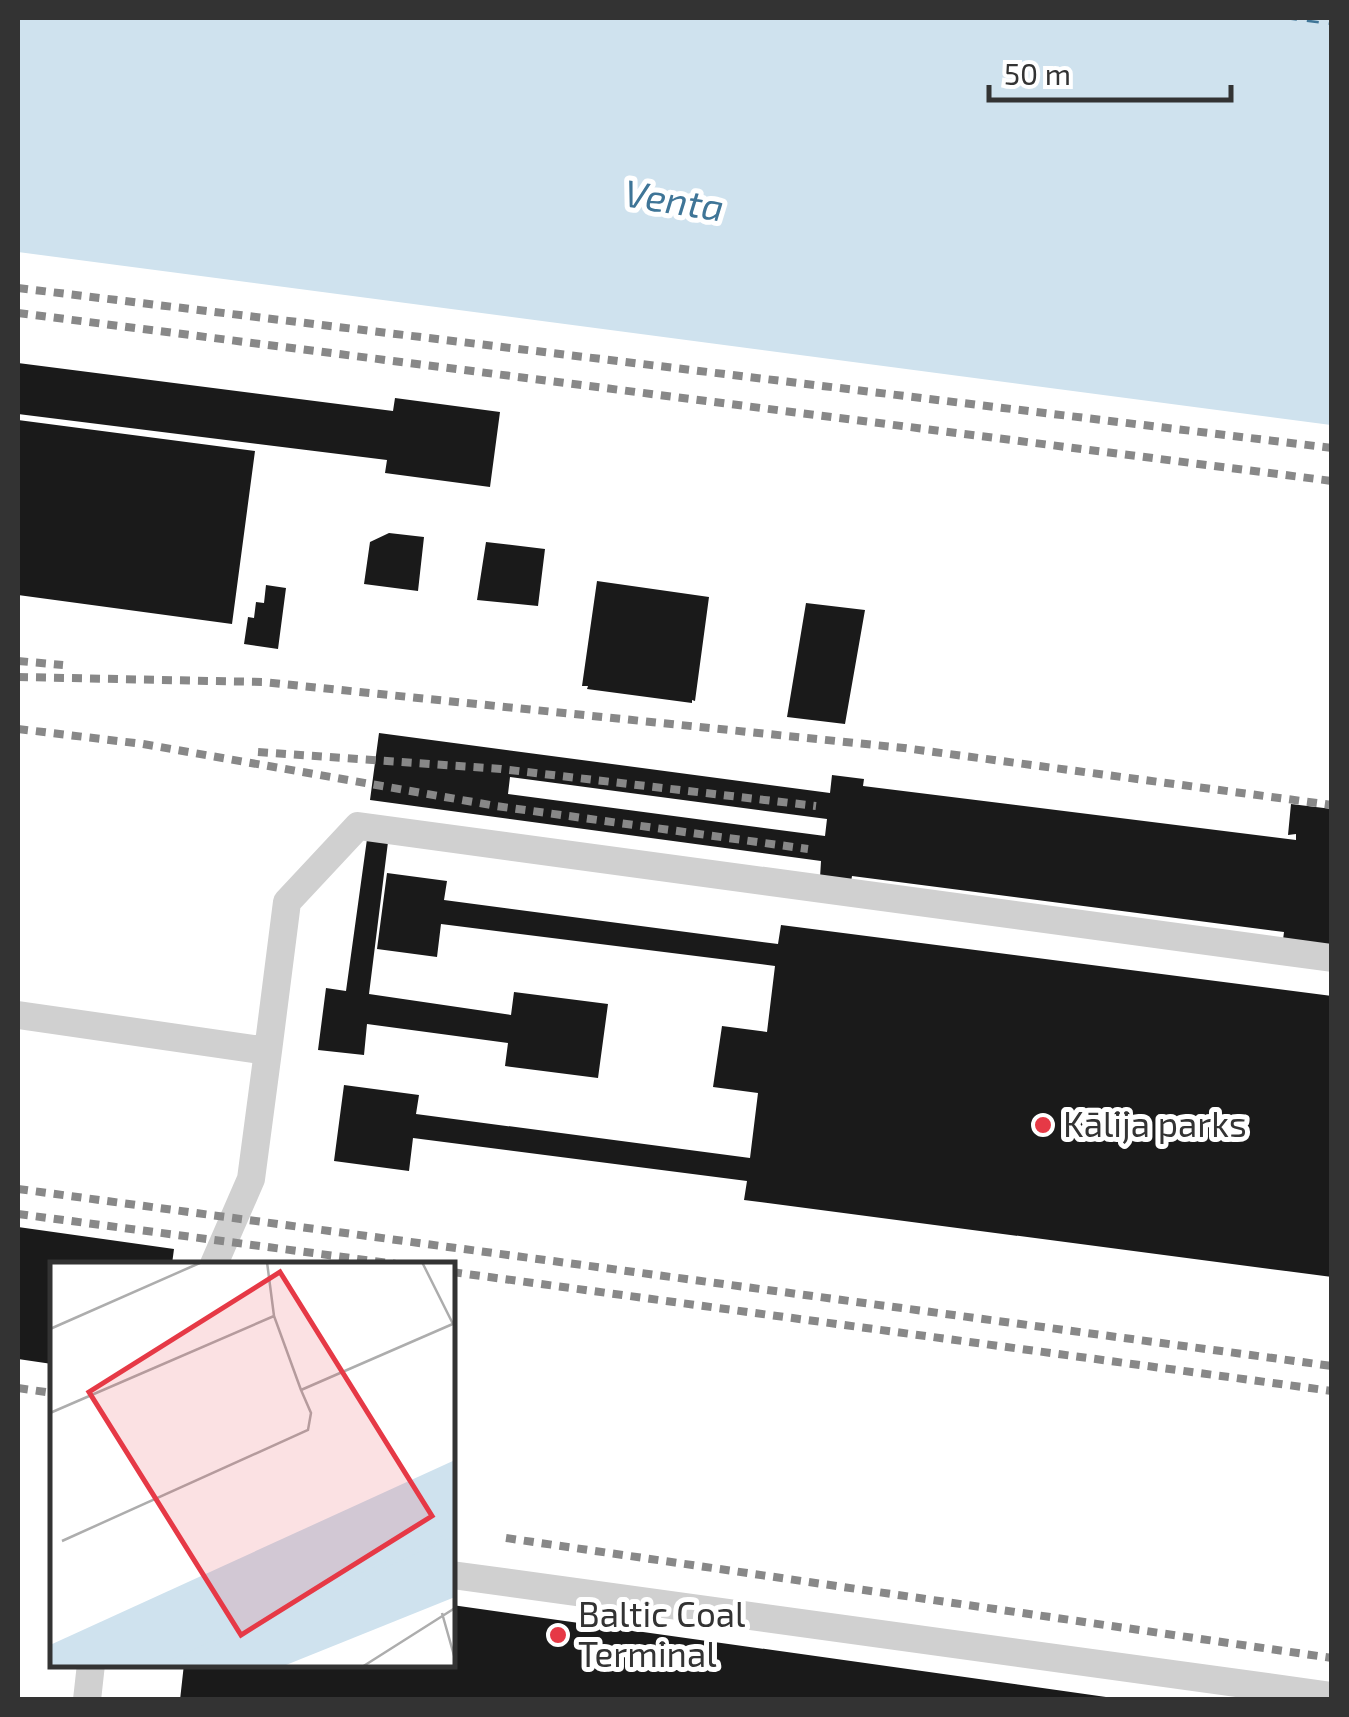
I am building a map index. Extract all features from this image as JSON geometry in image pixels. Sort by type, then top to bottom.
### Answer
[{"type":"street","points":[[215,1262],[251,1179],[287,902],[358,826],[1332,958]]},
{"type":"street","points":[[18,1015],[268,1051]]},
{"type":"street","points":[[455,1575],[1332,1696]]},
{"type":"street","points":[[87,1700],[91,1667]]},
{"type":"water","name":"Venta","points":[[18,18],[1331,18],[1331,425],[18,252]]},
{"type":"building","points":[[18,363],[393,411],[395,398],[500,412],[490,487],[385,473],[387,460],[18,414]]},
{"type":"building","points":[[18,420],[255,451],[232,624],[18,595]]},
{"type":"building","points":[[389,533],[424,537],[418,591],[364,584],[370,542]]},
{"type":"building","points":[[486,542],[545,549],[538,606],[477,600]]},
{"type":"building","points":[[597,581],[709,597],[695,701],[582,686]]},
{"type":"building","points":[[266,585],[286,588],[278,649],[244,644],[248,617],[254,618],[256,602],[264,603]]},
{"type":"building","points":[[806,603],[865,610],[845,724],[787,717]]},
{"type":"building","points":[[379,733],[830,793],[832,775],[864,779],[863,786],[1296,840],[1296,834],[1288,835],[1291,804],[1332,809],[1332,947],[1283,940],[1284,932],[852,876],[851,882],[820,878],[821,861],[370,800]],"holes":[[[510,777],[827,819],[825,836],[508,794]]]},
{"type":"building","points":[[367,839],[388,842],[369,994],[511,1015],[514,992],[608,1004],[598,1078],[505,1066],[508,1043],[367,1024],[364,1055],[318,1050],[326,988],[346,991]]},
{"type":"building","name":"Kālija parks","points":[[387,873],[447,881],[444,900],[778,944],[781,925],[1332,996],[1332,1277],[744,1200],[747,1181],[413,1138],[409,1171],[334,1161],[344,1085],[419,1095],[416,1114],[750,1158],[758,1093],[713,1087],[722,1026],[767,1032],[775,966],[441,924],[437,957],[377,949]]},
{"type":"building","points":[[18,1227],[174,1249],[172,1262],[50,1262],[50,1364],[18,1359]]},
{"type":"building","name":"Baltic Coal Terminal","points":[[455,1605],[1106,1697],[1106,1700],[180,1700],[184,1667],[455,1667]]},
{"type":"ferry route","points":[[1285,18],[1332,24]]},
{"type":"railway","points":[[18,288],[1332,448]]},
{"type":"railway","points":[[18,313],[1332,481]]},
{"type":"railway","points":[[18,661],[63,665]]},
{"type":"railway","points":[[18,677],[263,682],[904,748],[1332,805]]},
{"type":"railway","points":[[18,729],[143,744],[496,806],[808,849]]},
{"type":"railway","points":[[258,752],[501,769],[816,806]]},
{"type":"railway","points":[[18,1189],[1332,1366]]},
{"type":"railway","points":[[18,1214],[381,1262]]},
{"type":"railway","points":[[455,1272],[1332,1391]]},
{"type":"railway","points":[[18,1388],[50,1393]]},
{"type":"railway","points":[[506,1538],[1332,1658]]},
{"type":"place","name":"Kālija parks","points":[[1043,1125]]},
{"type":"place","name":"Baltic Coal Terminal","points":[[558,1635]]}]
